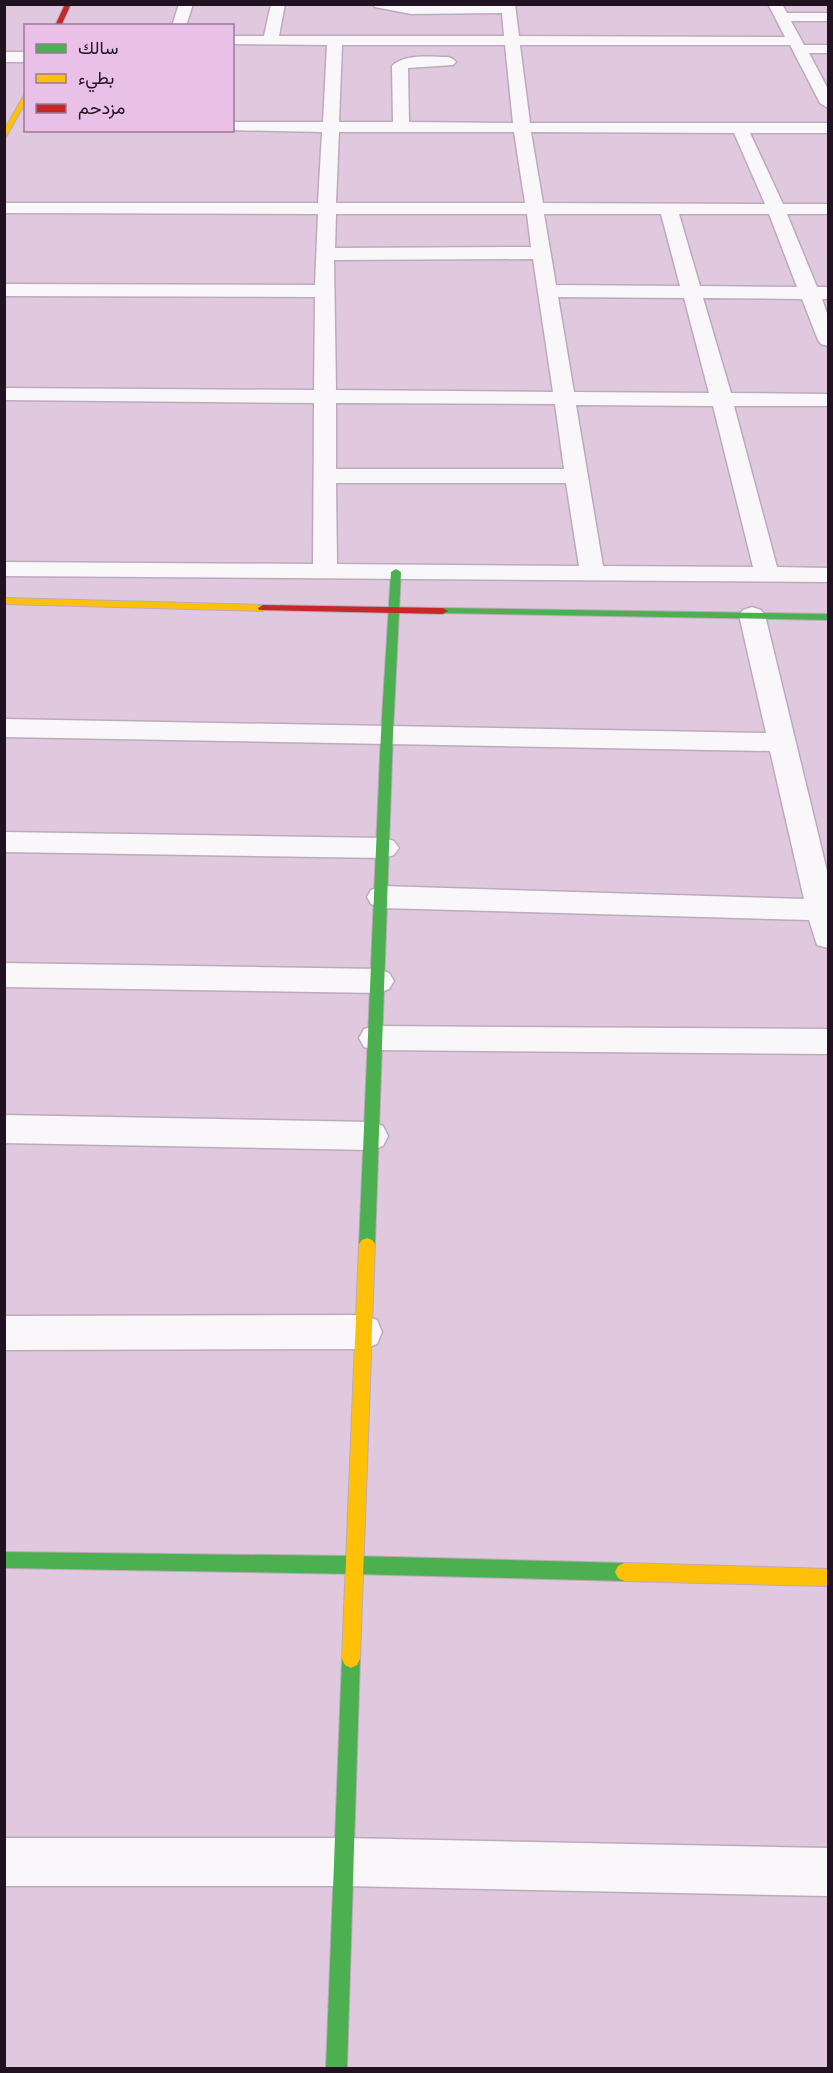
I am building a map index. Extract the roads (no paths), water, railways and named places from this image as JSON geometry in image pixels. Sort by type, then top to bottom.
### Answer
[{"type":"street","points":[[59,24],[68,4]]},
{"type":"street","points":[[180,24],[186,4]]},
{"type":"street","points":[[271,40],[278,4]]},
{"type":"street","points":[[380,4],[411,10],[509,7],[513,40],[510,63],[535,207],[592,574]]},
{"type":"street","points":[[778,11],[828,17]]},
{"type":"street","points":[[778,11],[796,45],[823,83],[828,103]]},
{"type":"street","points":[[234,40],[513,40],[796,45],[828,49]]},
{"type":"street","points":[[325,572],[327,476],[325,255],[335,40]]},
{"type":"street","points":[[4,57],[24,57]]},
{"type":"street","points":[[401,127],[400,66],[411,62],[469,63]]},
{"type":"street","points":[[11,129],[24,99]]},
{"type":"street","points":[[234,127],[828,128]]},
{"type":"street","points":[[740,128],[776,208],[819,293],[828,340]]},
{"type":"street","points":[[4,208],[828,209]]},
{"type":"street","points":[[668,208],[722,400],[767,574]]},
{"type":"street","points":[[325,255],[542,253]]},
{"type":"street","points":[[4,290],[325,291]]},
{"type":"street","points":[[548,291],[819,293]]},
{"type":"street","points":[[4,394],[828,400]]},
{"type":"street","points":[[327,476],[577,476]]},
{"type":"street","points":[[4,569],[828,575]]},
{"type":"street","points":[[336,2068],[353,1565],[387,733],[396,572]]},
{"type":"street","points":[[4,601],[394,611],[828,617]]},
{"type":"street","points":[[382,897],[825,924],[752,615]]},
{"type":"street","points":[[4,728],[387,733],[782,742]]},
{"type":"street","points":[[4,842],[384,848]]},
{"type":"street","points":[[4,975],[378,981]]},
{"type":"street","points":[[376,1038],[828,1042]]},
{"type":"street","points":[[4,1129],[371,1136]]},
{"type":"street","points":[[4,1333],[363,1332]]},
{"type":"street","points":[[4,1560],[353,1565],[828,1578]]},
{"type":"street","points":[[4,1862],[344,1862],[828,1872]]}]
